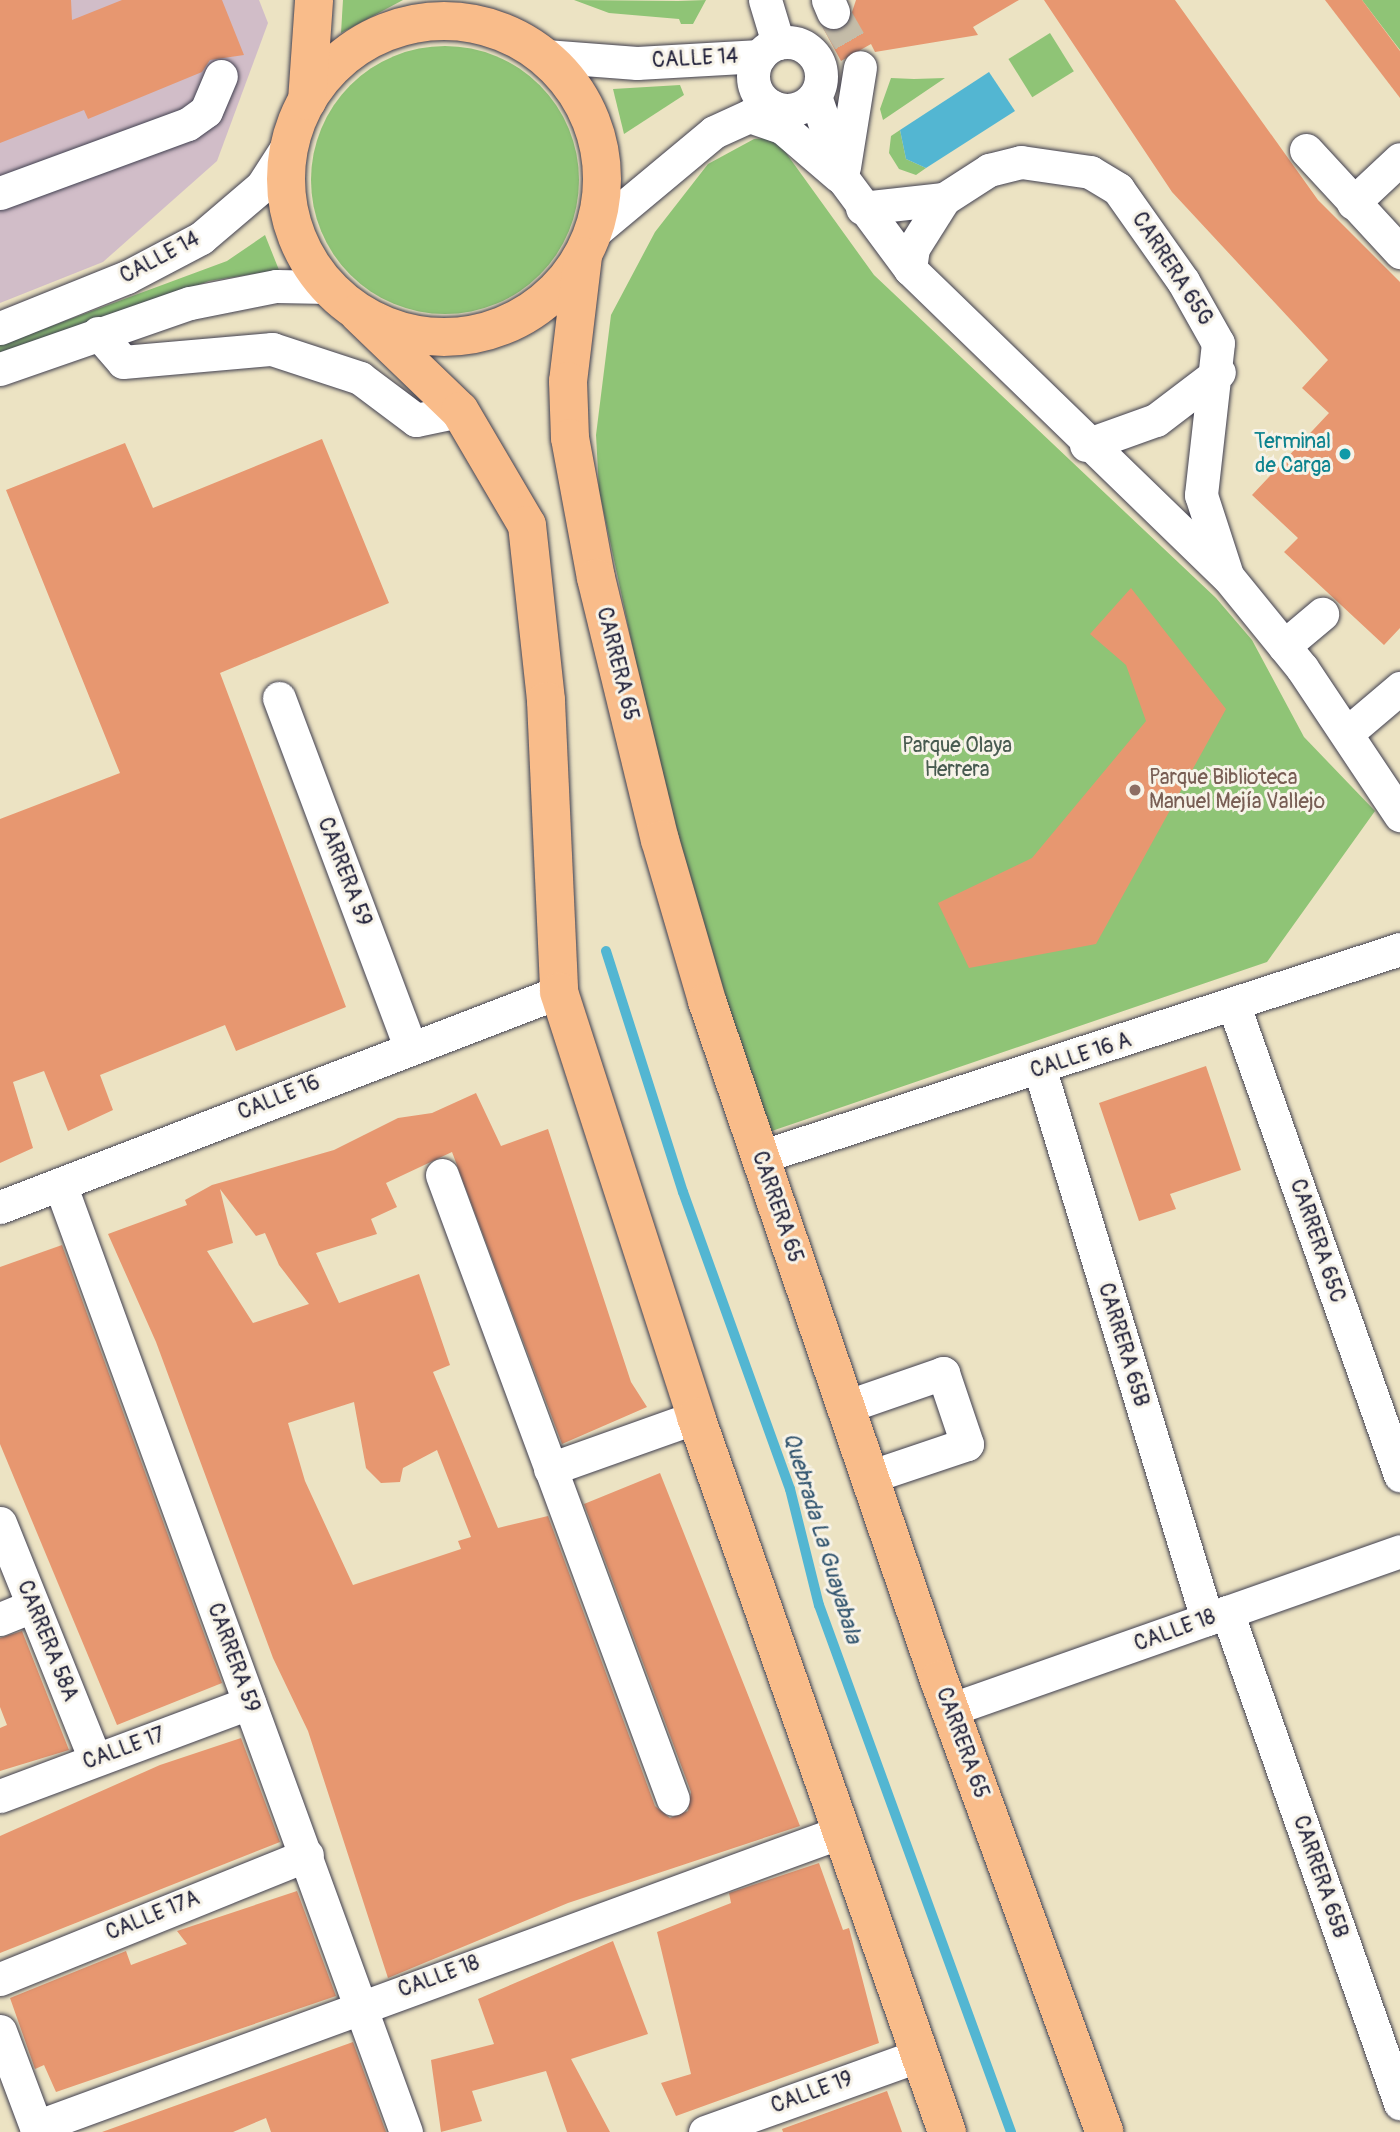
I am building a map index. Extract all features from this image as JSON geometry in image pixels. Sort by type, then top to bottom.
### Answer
[{"type":"main road","points":[[314,0],[307,101],[289,144],[287,203],[294,232],[328,287],[460,411],[527,525],[546,701],[559,992],[696,1416],[947,2132]]},
{"type":"main road","points":[[474,0],[505,32]]},
{"type":"main road","points":[[307,101],[358,46],[393,29],[468,22],[505,32]]},
{"type":"main road","name":"CARRERA 65","points":[[505,32],[545,56],[572,84],[602,155],[603,194],[589,244],[568,382],[570,438],[596,578],[660,840],[760,1157],[949,1710],[1104,2132]]},
{"type":"main road","points":[[358,313],[397,331],[440,338],[483,333],[523,317],[557,290],[589,244]]},
{"type":"street","name":"CALLE 14","points":[[545,56],[637,63],[769,23]]},
{"type":"street","name":"CARRERA 65G","points":[[769,23],[810,51],[817,90],[844,180],[862,208],[910,269],[1086,445],[1228,577],[1284,646],[1347,733],[1400,815]]},
{"type":"street","points":[[757,111],[755,89],[769,23]]},
{"type":"street","points":[[589,244],[701,142],[757,111],[794,109],[858,60],[844,180]]},
{"type":"street","points":[[0,193],[188,124],[206,111],[221,76]]},
{"type":"street","points":[[757,111],[783,128],[844,180]]},
{"type":"street","name":"CALLE 14","points":[[0,328],[127,278],[201,238],[262,186],[289,144]]},
{"type":"street","points":[[1306,150],[1400,252]]},
{"type":"street","points":[[1353,203],[1400,159]]},
{"type":"street","name":"CARRERA 65G","points":[[910,269],[917,239],[944,199],[989,170],[1021,162],[1098,175],[1130,204],[1184,281],[1217,343],[1219,372],[1201,495],[1228,577]]},
{"type":"street","name":"CARRERA 65G","points":[[862,208],[944,199]]},
{"type":"street","points":[[0,369],[98,333],[246,292],[328,287]]},
{"type":"street","points":[[98,333],[123,362],[272,349],[360,378],[416,420],[433,422],[460,411]]},
{"type":"street","points":[[1086,445],[1156,420],[1219,372]]},
{"type":"street","points":[[1284,646],[1322,614]]},
{"type":"street","points":[[1347,733],[1400,688]]},
{"type":"street","name":"CARRERA 59","points":[[279,698],[410,1047]]},
{"type":"street","name":"CALLE 16 A","points":[[760,1157],[1040,1070],[1400,949]]},
{"type":"street","name":"CALLE 16","points":[[0,1207],[410,1047],[559,992]]},
{"type":"street","name":"CARRERA 65C","points":[[1234,1006],[1400,1476]]},
{"type":"street","name":"CARRERA 65B","points":[[1040,1070],[1217,1616],[1400,2103]]},
{"type":"street","points":[[442,1175],[673,1799]]},
{"type":"street","name":"CARRERA 59","points":[[60,1184],[406,2132]]},
{"type":"street","points":[[845,1407],[943,1373],[967,1444],[869,1477]]},
{"type":"street","points":[[550,1469],[696,1416]]},
{"type":"street","name":"CARRERA 58A","points":[[0,1523],[96,1759]]},
{"type":"street","name":"CALLE 18","points":[[949,1710],[1400,1551]]},
{"type":"street","points":[[0,1619],[33,1606]]},
{"type":"street","name":"CALLE 17","points":[[0,1796],[249,1703]]},
{"type":"street","name":"CALLE 18","points":[[37,2129],[361,2006],[843,1831]]},
{"type":"street","name":"CALLE 17A","points":[[0,1979],[307,1855]]},
{"type":"street","points":[[0,2031],[37,2129]]},
{"type":"street","name":"CALLE 19","points":[[705,2132],[919,2054]]},
{"type":"shaded area","points":[[0,0],[259,0],[268,23],[217,161],[103,262],[0,303]]},
{"type":"green space","points":[[343,0],[403,0],[341,33]]},
{"type":"green space","points":[[574,0],[706,0],[693,24],[681,24],[679,19],[609,13]]},
{"type":"green space","points":[[1362,0],[1400,0],[1400,50]]},
{"type":"green space","points":[[1050,33],[1074,71],[1032,97],[1008,59]]},
{"type":"green space","points":[[445,46],[484,52],[508,62],[530,77],[548,95],[563,117],[573,141],[579,180],[573,219],[563,243],[548,265],[530,283],[508,298],[484,308],[445,314],[406,308],[382,298],[360,283],[342,265],[327,243],[317,219],[311,180],[317,141],[327,117],[342,95],[360,77],[382,62],[406,52]]},
{"type":"green space","points":[[891,78],[945,78],[883,120],[880,109]]},
{"type":"green space","points":[[680,85],[684,95],[624,134],[613,89]]},
{"type":"green space","points":[[900,130],[906,159],[926,168],[916,175],[899,169],[889,153],[891,136]]},
{"type":"green space","name":"Parque Olaya Herrera","points":[[767,138],[781,146],[874,275],[1216,598],[1252,640],[1304,737],[1375,811],[1267,962],[763,1134],[674,839],[599,490],[596,435],[611,315],[655,232],[708,164],[754,139]]},
{"type":"green space","points":[[265,235],[279,270],[209,281],[0,357],[0,345],[227,261]]},
{"type":"water","points":[[989,72],[1015,111],[926,168],[906,159],[900,130]]},
{"type":"building","points":[[0,0],[71,0],[72,20],[122,0],[222,0],[244,55],[210,60],[202,72],[88,119],[84,110],[0,143]]},
{"type":"building","points":[[856,0],[1019,0],[973,27],[978,35],[875,52],[871,44],[841,61],[823,28],[848,24]]},
{"type":"building","points":[[1044,0],[1175,0],[1318,200],[1400,282],[1400,628],[1384,645],[1284,552],[1298,538],[1252,495],[1329,413],[1302,388],[1328,360],[1172,192]]},
{"type":"building","points":[[1325,0],[1362,0],[1400,51],[1400,98]]},
{"type":"building","points":[[322,439],[389,603],[220,673],[346,1007],[236,1051],[225,1025],[100,1075],[113,1110],[68,1131],[44,1071],[13,1082],[33,1148],[0,1163],[0,819],[120,773],[6,490],[125,443],[153,508]]},
{"type":"building","name":"Parque Biblioteca Manuel Mejía Vallejo","points":[[1131,588],[1226,709],[1096,944],[969,968],[938,903],[1032,858],[1146,721],[1126,665],[1090,634]]},
{"type":"building","points":[[1206,1066],[1241,1170],[1170,1194],[1176,1209],[1139,1221],[1099,1103]]},
{"type":"building","points":[[476,1093],[501,1146],[548,1129],[631,1382],[647,1407],[562,1444],[452,1152],[386,1183],[397,1207],[371,1219],[377,1234],[316,1253],[339,1303],[419,1274],[450,1365],[433,1372],[498,1528],[548,1516],[655,1806],[670,1818],[688,1811],[691,1792],[584,1504],[660,1473],[800,1826],[568,1903],[388,1978],[308,1731],[273,1658],[156,1342],[108,1234],[187,1205],[185,1200],[212,1185],[334,1150],[398,1118],[432,1113]],"holes":[[[220,1189],[256,1236],[265,1233],[279,1265],[309,1304],[253,1323],[207,1251],[233,1243]],[[354,1402],[366,1468],[381,1483],[400,1482],[403,1468],[437,1450],[471,1537],[458,1541],[461,1549],[353,1585],[305,1481],[288,1423]]]},
{"type":"building","points":[[62,1245],[222,1683],[117,1725],[0,1444],[0,1267]]},
{"type":"building","points":[[22,1631],[69,1750],[0,1771],[0,1728],[7,1725],[0,1707],[0,1638]]},
{"type":"building","points":[[241,1738],[280,1842],[0,1953],[0,1836],[160,1765]]},
{"type":"building","points":[[819,1863],[843,1930],[849,1928],[879,2043],[676,2116],[661,2083],[691,2074],[657,1932],[731,1903],[729,1893]]},
{"type":"building","points":[[297,1891],[336,1996],[56,2092],[44,2065],[35,2069],[10,1998],[126,1951],[131,1965],[187,1944],[177,1931]]},
{"type":"building","points":[[613,1941],[648,2034],[571,2059],[610,2132],[567,2132],[546,2071],[472,2091],[482,2121],[441,2132],[431,2060],[494,2044],[478,1999]]},
{"type":"building","points":[[353,2042],[386,2132],[271,2132],[266,2118],[233,2132],[102,2132]]},
{"type":"building","points":[[887,2091],[902,2132],[783,2132],[782,2129]]},
{"type":"waterway","name":"Quebrada La Guayabala","points":[[606,951],[683,1192],[790,1489],[819,1605],[1011,2132]]},
{"type":"tunnel","points":[[833,12],[856,52]]},
{"type":"place","name":"Terminal de Carga","points":[[1345,454]]},
{"type":"place","name":"Parque Biblioteca Manuel Mejía Vallejo","points":[[1135,790]]}]
